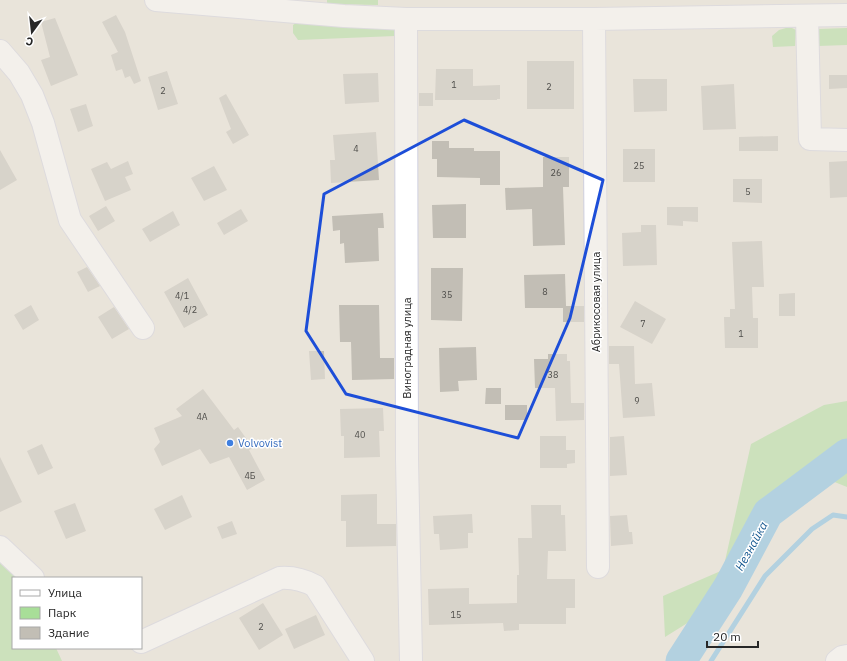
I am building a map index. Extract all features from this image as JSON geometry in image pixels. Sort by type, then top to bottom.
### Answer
[{"type":"street","points":[[158,0],[344,16],[406,27],[594,28],[847,15]]},
{"type":"street","points":[[808,16],[807,46],[810,140],[847,140]]},
{"type":"street","name":"Виноградная улица","points":[[406,27],[407,459],[411,661]]},
{"type":"street","name":"Абрикосовая улица","points":[[594,28],[598,567]]},
{"type":"street","points":[[0,51],[19,73],[32,95],[43,123],[70,220],[142,328]]},
{"type":"street","points":[[0,547],[32,577]]},
{"type":"street","points":[[142,642],[280,578],[291,577],[315,586],[363,661]]},
{"type":"street","points":[[837,661],[842,657],[847,656]]},
{"type":"highlighted area","points":[[464,120],[603,180],[570,318],[518,438],[346,394],[306,331],[324,194]]},
{"type":"green space","points":[[327,0],[378,0],[378,5],[327,4]]},
{"type":"green space","points":[[299,21],[389,28],[394,30],[395,36],[298,40],[293,33],[293,25]]},
{"type":"green space","points":[[786,28],[796,30],[795,46],[773,47],[772,36],[779,30]]},
{"type":"green space","points":[[847,28],[847,45],[818,46],[818,29]]},
{"type":"green space","points":[[847,401],[847,487],[802,469],[742,589],[665,637],[663,596],[723,570],[751,444],[824,405]]},
{"type":"green space","points":[[0,554],[26,577],[12,577],[12,649],[56,649],[62,661],[0,661]]},
{"type":"building","points":[[116,15],[125,32],[141,81],[134,84],[130,76],[125,78],[122,69],[116,71],[111,55],[118,52],[102,22]]},
{"type":"building","points":[[55,18],[78,75],[51,86],[41,60],[50,57],[41,22]]},
{"type":"building","points":[[527,61],[574,61],[574,109],[527,109]]},
{"type":"building","points":[[436,69],[473,69],[473,86],[500,85],[500,99],[435,100]]},
{"type":"building","points":[[167,71],[178,104],[158,110],[148,77]]},
{"type":"building","points":[[378,73],[379,102],[345,104],[343,74]]},
{"type":"building","points":[[829,75],[847,75],[847,88],[829,89]]},
{"type":"building","points":[[633,79],[667,79],[667,111],[634,112]]},
{"type":"building","points":[[734,84],[736,129],[703,130],[701,86]]},
{"type":"building","points":[[419,93],[433,93],[433,106],[419,106]]},
{"type":"building","points":[[226,94],[249,135],[233,144],[226,132],[231,129],[219,98]]},
{"type":"building","points":[[86,104],[93,126],[78,132],[70,109]]},
{"type":"building","points":[[376,132],[379,180],[331,183],[330,160],[335,160],[333,135]]},
{"type":"building","points":[[778,136],[778,151],[739,151],[739,137]]},
{"type":"building","points":[[432,141],[449,141],[449,148],[474,148],[474,151],[500,151],[500,185],[480,185],[480,178],[437,177],[437,159],[432,159]]},
{"type":"building","points":[[623,149],[655,149],[655,182],[623,182]]},
{"type":"building","points":[[0,150],[17,180],[0,190]]},
{"type":"building","points":[[543,157],[569,157],[569,187],[563,187],[565,245],[533,246],[532,209],[506,210],[505,188],[543,187]]},
{"type":"building","points":[[128,161],[133,174],[125,177],[131,190],[105,201],[91,169],[107,162],[111,169]]},
{"type":"building","points":[[847,161],[847,197],[830,198],[829,162]]},
{"type":"building","points":[[214,166],[227,190],[204,201],[191,178]]},
{"type":"building","points":[[733,179],[762,179],[762,203],[733,202]]},
{"type":"building","points":[[466,204],[466,238],[433,238],[432,205]]},
{"type":"building","points":[[106,206],[115,221],[98,231],[89,216]]},
{"type":"building","points":[[667,207],[698,207],[698,222],[683,221],[683,226],[667,225]]},
{"type":"building","points":[[241,209],[248,221],[224,235],[217,223]]},
{"type":"building","points":[[173,211],[180,225],[150,242],[142,229]]},
{"type":"building","points":[[383,213],[384,228],[378,228],[379,261],[345,263],[344,243],[340,244],[340,230],[333,231],[332,216]]},
{"type":"building","points":[[641,225],[656,225],[657,265],[623,266],[622,233],[641,232]]},
{"type":"building","points":[[762,241],[764,287],[752,287],[753,318],[758,318],[758,348],[725,348],[724,317],[730,317],[730,309],[735,309],[732,242]]},
{"type":"building","points":[[87,267],[100,286],[88,292],[77,272]]},
{"type":"building","points":[[431,268],[463,268],[462,321],[431,320]]},
{"type":"building","points":[[565,274],[566,306],[584,306],[584,322],[563,322],[563,308],[525,308],[524,275]]},
{"type":"building","points":[[188,278],[208,315],[184,328],[164,292]]},
{"type":"building","points":[[795,293],[795,316],[779,316],[779,294]]},
{"type":"building","points":[[635,301],[666,319],[652,344],[620,327]]},
{"type":"building","points":[[31,305],[39,320],[23,330],[14,315]]},
{"type":"building","points":[[339,305],[379,305],[380,358],[394,358],[394,379],[352,380],[351,342],[340,342]]},
{"type":"building","points":[[114,307],[129,329],[112,339],[98,317]]},
{"type":"building","points":[[609,346],[634,346],[635,384],[652,383],[655,416],[623,418],[619,364],[609,364]]},
{"type":"building","points":[[476,347],[477,380],[458,381],[459,391],[440,392],[439,348]]},
{"type":"building","points":[[309,351],[324,351],[325,379],[311,380]]},
{"type":"building","points":[[548,354],[567,354],[567,361],[570,361],[571,403],[584,403],[584,420],[556,421],[555,388],[535,388],[534,359],[548,359]]},
{"type":"building","points":[[486,388],[501,388],[501,404],[485,404]]},
{"type":"building","points":[[203,389],[234,430],[238,427],[253,448],[249,450],[265,480],[247,490],[229,457],[210,464],[200,449],[162,466],[154,449],[160,442],[154,428],[182,416],[176,409]]},
{"type":"building","points":[[505,405],[527,405],[527,420],[505,420]]},
{"type":"building","points":[[383,408],[384,431],[379,431],[380,457],[344,458],[344,436],[341,436],[340,409]]},
{"type":"building","points":[[540,436],[566,436],[566,450],[575,450],[575,463],[567,464],[567,468],[540,468]]},
{"type":"building","points":[[624,436],[627,475],[610,476],[610,437]]},
{"type":"building","points":[[42,444],[53,468],[38,475],[27,451]]},
{"type":"building","points":[[0,457],[22,502],[0,512]]},
{"type":"building","points":[[377,494],[377,524],[396,524],[396,546],[346,547],[346,521],[341,521],[341,495]]},
{"type":"building","points":[[182,495],[192,517],[165,530],[154,509]]},
{"type":"building","points":[[75,503],[86,531],[66,539],[54,511]]},
{"type":"building","points":[[531,505],[561,505],[561,515],[565,515],[566,551],[548,551],[547,579],[575,579],[575,608],[566,608],[566,624],[519,624],[519,630],[504,631],[503,623],[429,625],[428,589],[469,588],[469,604],[517,603],[517,575],[519,575],[518,538],[532,538]]},
{"type":"building","points":[[472,514],[473,533],[468,533],[468,548],[440,550],[439,534],[434,534],[433,516]]},
{"type":"building","points":[[627,515],[629,532],[632,532],[633,544],[611,546],[610,516]]},
{"type":"building","points":[[232,521],[237,534],[222,539],[217,527]]},
{"type":"building","points":[[263,603],[283,635],[259,650],[239,618]]},
{"type":"building","points":[[316,615],[325,635],[294,649],[285,629]]},
{"type":"waterway","name":"Незнайка","points":[[681,661],[728,588],[768,513],[847,454]]},
{"type":"waterway","name":"Незнайка","points":[[711,661],[765,576],[812,529],[833,515],[847,517]]},
{"type":"place","name":"Volvovist","points":[[230,443]]}]
